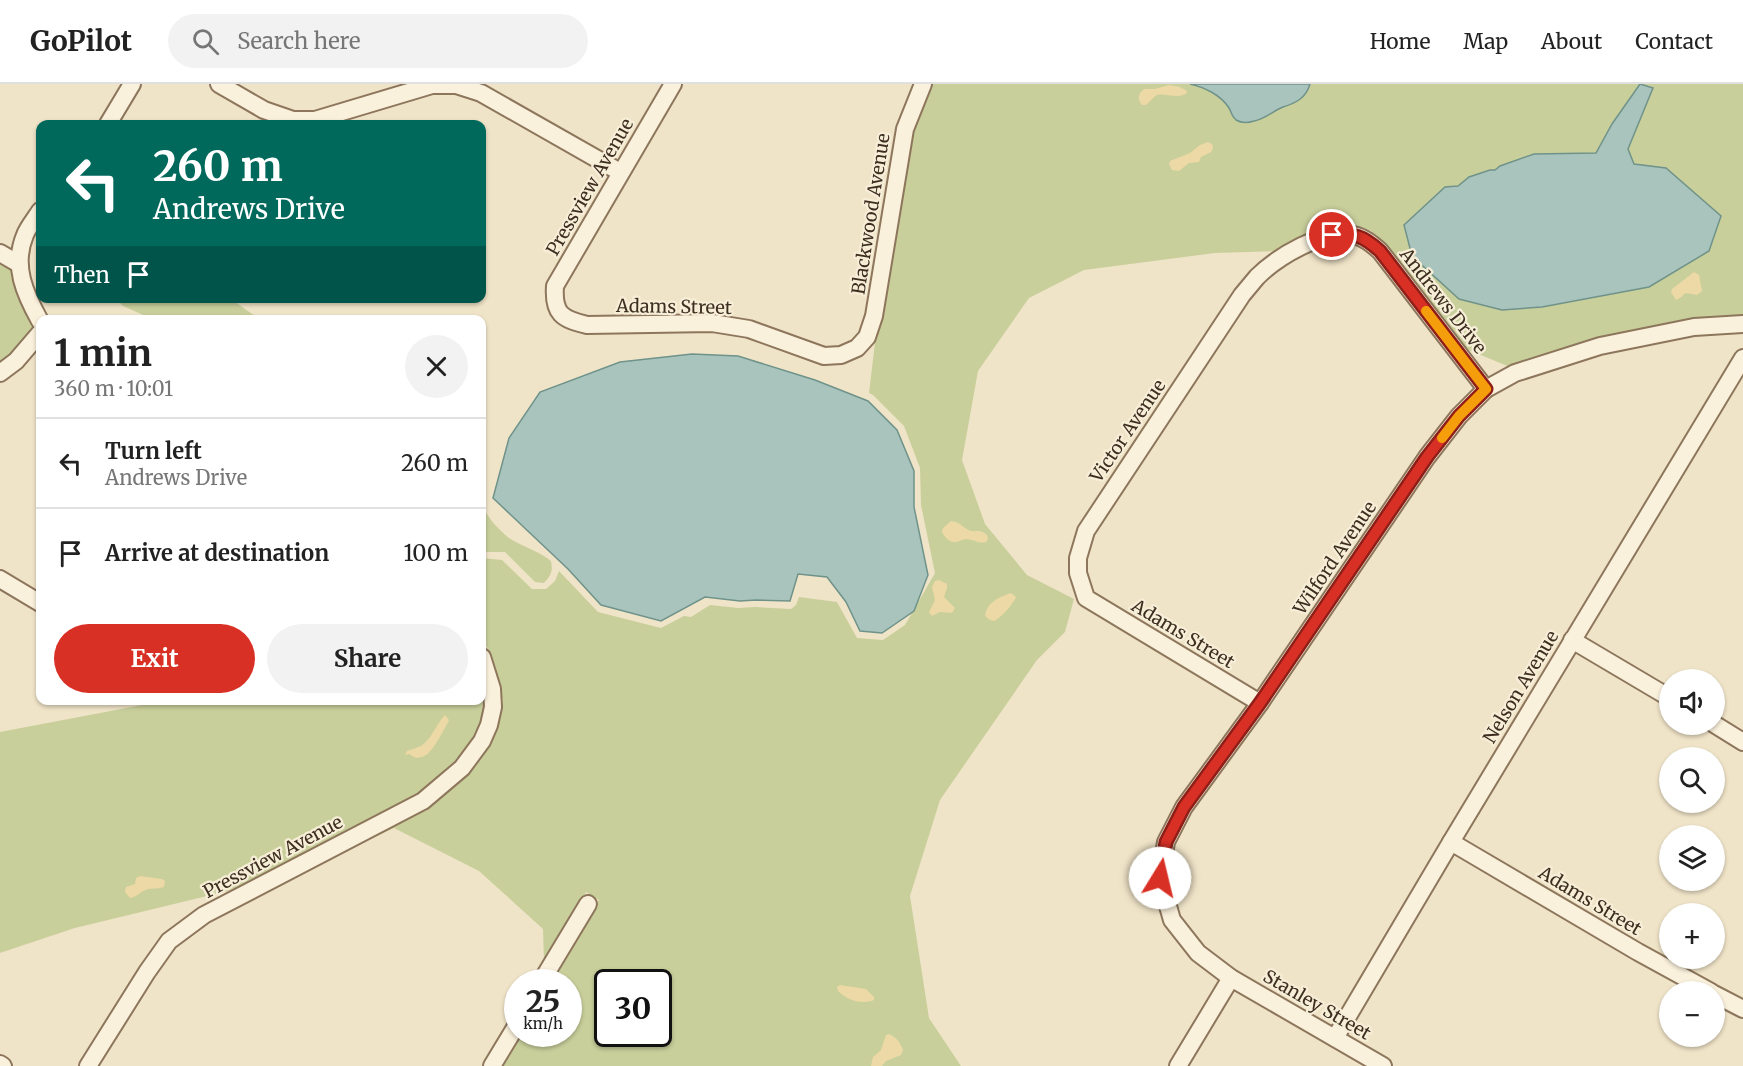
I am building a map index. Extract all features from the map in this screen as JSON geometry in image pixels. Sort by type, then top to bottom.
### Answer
[{"type":"street","points":[[110,120],[132,84]]},
{"type":"street","points":[[219,84],[264,110],[293,120],[315,120],[432,85],[456,85],[481,93],[620,172]]},
{"type":"street","name":"Pressview Avenue","points":[[558,312],[554,300],[555,286],[673,84]]},
{"type":"street","name":"Blackwood Avenue","points":[[857,348],[867,337],[874,316],[905,129],[923,84]]},
{"type":"street","points":[[36,218],[26,234],[19,264],[31,304],[37,315]]},
{"type":"street","name":"Andrews Drive","points":[[1242,295],[1258,276],[1280,259],[1308,243],[1332,235],[1352,234],[1367,240],[1380,251],[1486,389]]},
{"type":"street","points":[[0,253],[19,264]]},
{"type":"street","name":"Victor Avenue","points":[[1086,598],[1078,573],[1078,558],[1086,531],[1242,295]]},
{"type":"street","name":"Adams Street","points":[[558,312],[571,321],[587,325],[712,324],[749,329],[824,356],[841,356],[857,348]]},
{"type":"street","name":"Wilford Avenue","points":[[1231,978],[1198,953],[1172,920],[1160,878],[1166,842],[1184,807],[1260,703],[1427,457],[1459,416],[1486,389],[1515,373],[1600,346],[1694,327],[1743,324]]},
{"type":"street","points":[[0,373],[16,361],[36,338]]},
{"type":"street","name":"Nelson Avenue","points":[[1335,1038],[1450,842],[1743,358]]},
{"type":"street","points":[[0,579],[36,601]]},
{"type":"street","name":"Adams Street","points":[[1086,598],[1260,703]]},
{"type":"street","points":[[1572,640],[1659,691]]},
{"type":"street","name":"Pressview Avenue","points":[[88,1066],[169,941],[204,915],[423,801],[462,768],[482,741],[489,725],[493,707],[492,689],[486,670]]},
{"type":"street","points":[[1725,731],[1743,742]]},
{"type":"street","name":"Adams Street","points":[[1450,842],[1691,981]]},
{"type":"street","points":[[549,969],[588,904]]},
{"type":"street","points":[[1178,1066],[1231,978]]},
{"type":"street","name":"Stanley Street","points":[[1231,978],[1383,1066]]},
{"type":"street","name":"Adams Street","points":[[1725,999],[1743,1009]]},
{"type":"street","points":[[492,1066],[504,1046]]},
{"type":"green space","points":[[931,84],[1743,84],[1743,315],[1693,319],[1599,337],[1510,367],[1466,349],[1386,245],[1371,231],[1352,226],[1331,227],[1305,236],[1276,251],[1215,253],[1084,270],[1029,298],[978,371],[962,460],[985,524],[1027,575],[1074,599],[1065,632],[1037,660],[940,800],[910,896],[929,1018],[961,1066],[501,1066],[512,1047],[582,1047],[582,969],[559,969],[599,900],[586,892],[544,963],[543,929],[479,871],[394,828],[349,849],[426,809],[467,775],[497,729],[503,699],[501,699],[500,685],[486,646],[486,558],[502,560],[532,589],[546,589],[555,581],[559,571],[598,612],[661,628],[684,616],[691,617],[710,605],[791,609],[796,605],[799,597],[837,602],[857,638],[883,640],[905,625],[935,573],[921,505],[920,468],[904,426],[869,393],[876,334],[913,131]]},
{"type":"green space","points":[[0,264],[12,270],[23,308],[34,328],[11,355],[0,363]]},
{"type":"green space","points":[[120,303],[237,303],[253,315],[143,315]]},
{"type":"green space","points":[[486,512],[509,538],[551,561],[551,573],[544,583],[535,582],[505,552],[486,552]]},
{"type":"green space","points":[[142,705],[485,705],[485,707],[482,723],[475,737],[456,762],[419,794],[236,889],[75,928],[0,953],[0,732]]},
{"type":"sand","points":[[1169,85],[1180,87],[1187,91],[1186,94],[1157,95],[1146,105],[1140,103],[1140,93],[1144,89]]},
{"type":"sand","points":[[1208,142],[1213,148],[1211,152],[1201,157],[1199,162],[1189,163],[1179,171],[1172,170],[1170,161]]},
{"type":"sand","points":[[1694,272],[1699,275],[1702,291],[1697,295],[1685,294],[1676,300],[1671,292],[1672,289]]},
{"type":"sand","points":[[951,521],[971,531],[982,532],[987,535],[988,539],[986,542],[967,539],[951,541],[942,532]]},
{"type":"sand","points":[[939,580],[947,584],[944,597],[955,608],[952,613],[940,612],[932,616],[929,612],[935,600],[932,587],[935,581]]},
{"type":"sand","points":[[1011,593],[1016,597],[1000,617],[994,621],[985,616],[991,604]]},
{"type":"sand","points":[[445,715],[449,720],[429,753],[416,758],[409,754],[405,755],[407,751],[425,743]]},
{"type":"sand","points":[[140,876],[162,879],[165,881],[164,887],[148,889],[130,898],[125,892],[126,887],[135,884],[136,878]]},
{"type":"sand","points":[[840,985],[866,989],[874,1000],[859,1002],[850,999],[838,991],[837,987]]},
{"type":"sand","points":[[889,1034],[901,1045],[903,1050],[901,1055],[886,1061],[882,1066],[871,1066],[873,1057],[881,1050],[886,1035]]},
{"type":"water","points":[[1190,84],[1310,84],[1306,93],[1296,102],[1262,119],[1245,122],[1234,119],[1226,103],[1217,95]]},
{"type":"water","points":[[1640,84],[1653,88],[1628,149],[1634,164],[1666,168],[1721,216],[1709,251],[1649,287],[1542,307],[1502,310],[1459,299],[1412,256],[1404,225],[1445,187],[1458,186],[1469,177],[1495,170],[1500,166],[1534,154],[1596,153],[1612,124]]},
{"type":"water","points":[[692,354],[738,356],[815,380],[868,401],[897,430],[914,471],[914,507],[928,575],[914,611],[882,633],[860,631],[846,602],[827,577],[798,574],[790,601],[740,601],[705,597],[661,621],[601,605],[568,569],[493,498],[509,438],[540,392],[620,362]]},
{"type":"slow traffic","points":[[1426,311],[1486,389],[1459,416],[1442,438]]},
{"type":"route","points":[[1160,878],[1166,842],[1184,807],[1260,703],[1427,457],[1459,416],[1486,389],[1380,251],[1367,240],[1352,234],[1332,235]]}]
